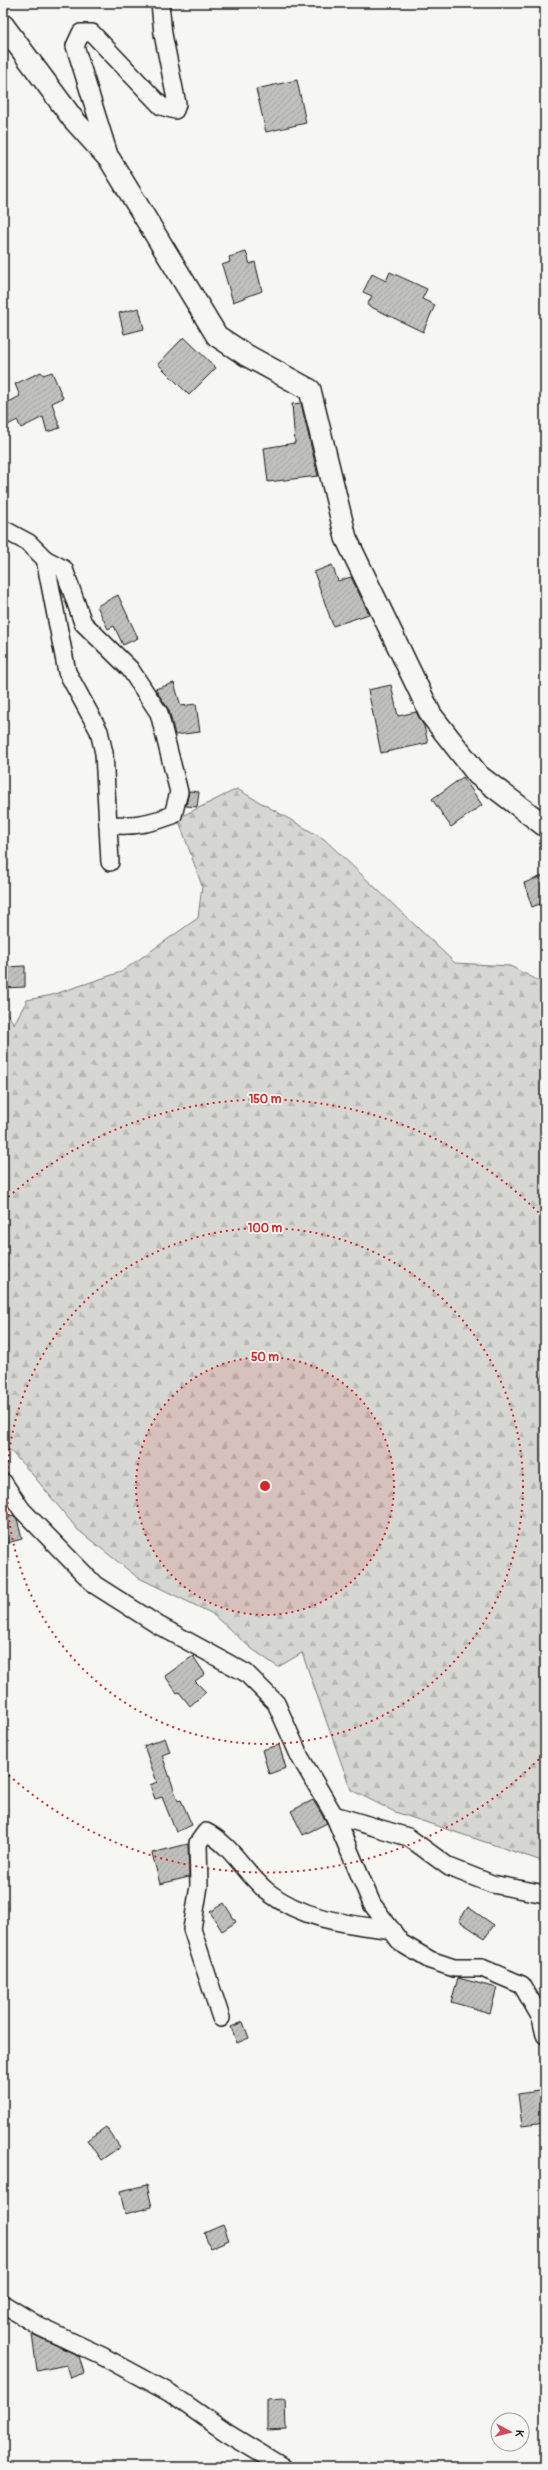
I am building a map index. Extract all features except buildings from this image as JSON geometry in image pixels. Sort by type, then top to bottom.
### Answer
[{"type":"street","points":[[110,160],[75,46],[81,33],[92,33],[161,106],[175,110],[178,104],[163,34],[160,3]]},
{"type":"street","points":[[3,25],[73,119],[110,160],[217,336],[310,390],[346,538],[431,716],[478,775],[545,826]]},
{"type":"street","points":[[3,529],[30,543],[44,559],[64,569],[84,623],[130,669],[159,713],[179,792],[173,815],[158,821],[123,827],[108,824]]},
{"type":"street","points":[[44,559],[67,672],[99,731],[104,753],[110,862]]},
{"type":"street","points":[[3,1482],[22,1510],[96,1585],[158,1625],[246,1673],[276,1703],[300,1757],[334,1815],[372,1904],[401,1943],[430,1960],[454,1968],[482,1968],[522,1984],[541,2018],[545,2036]]},
{"type":"street","points":[[334,1815],[408,1838],[449,1867],[492,1884],[545,1894]]},
{"type":"street","points":[[221,2018],[192,1929],[199,1886],[198,1843],[206,1832],[233,1854],[268,1891],[313,1917],[392,1930]]},
{"type":"street","points":[[3,2304],[40,2327],[102,2356],[170,2393],[227,2433],[283,2467]]},
{"type":"green space","points":[[237,789],[324,839],[455,963],[510,966],[545,984],[545,1862],[395,1812],[351,1790],[302,1653],[278,1667],[252,1649],[211,1613],[137,1577],[78,1530],[32,1474],[3,1443],[6,1404],[3,1401],[3,1007],[14,1024],[27,1000],[52,995],[121,972],[198,918],[202,886],[178,818]]}]
